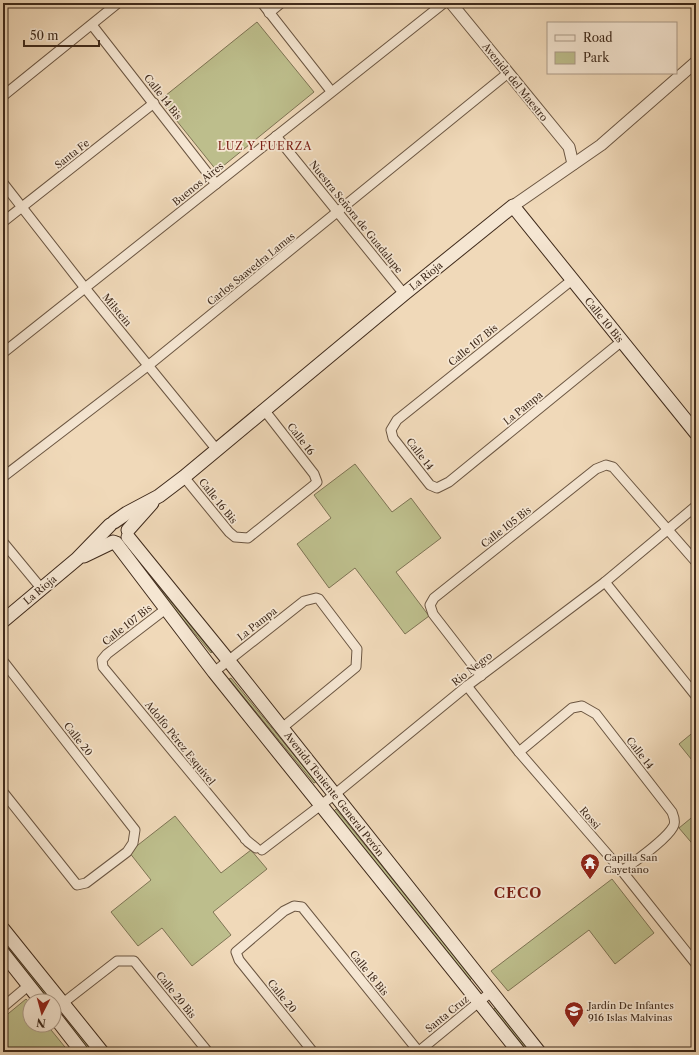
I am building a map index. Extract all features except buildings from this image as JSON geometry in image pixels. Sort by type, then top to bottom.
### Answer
[{"type":"main road","name":"Calle 10 Bis","points":[[513,206],[696,433]]},
{"type":"main road","name":"La Rioja","points":[[3,621],[76,559],[112,524],[127,513],[159,496],[184,477],[265,412],[404,294],[513,206]]},
{"type":"main road","name":"La Rioja","points":[[128,533],[159,496]]},
{"type":"main road","points":[[121,522],[128,533],[123,542],[115,543],[107,535],[112,524],[121,522]]},
{"type":"main road","name":"Avenida Teniente General Perón","points":[[128,533],[539,1052]]},
{"type":"main road","name":"La Rioja","points":[[76,559],[115,543]]},
{"type":"main road","name":"Avenida Teniente General Perón","points":[[115,543],[167,608],[214,672],[519,1052]]},
{"type":"main road","points":[[3,929],[49,993]]},
{"type":"main road","points":[[3,953],[34,993]]},
{"type":"main road","points":[[62,1010],[102,1052]]},
{"type":"main road","points":[[62,1026],[82,1052]]},
{"type":"street","points":[[3,96],[118,3]]},
{"type":"street","points":[[262,3],[331,91]]},
{"type":"street","points":[[269,13],[281,3]]},
{"type":"street","name":"Buenos Aires","points":[[3,353],[331,91],[444,3]]},
{"type":"street","name":"Avenida del Maestro","points":[[451,3],[569,147],[573,164]]},
{"type":"street","name":"Calle 14 Bis","points":[[92,24],[216,184]]},
{"type":"street","name":"La Rioja","points":[[513,206],[619,131],[696,62]]},
{"type":"street","name":"Carlos Saavedra Lamas","points":[[3,477],[149,365],[508,73]]},
{"type":"street","name":"Santa Fe","points":[[3,222],[154,103]]},
{"type":"street","name":"Nuestra Señora de Guadalupe","points":[[276,136],[404,294]]},
{"type":"street","name":"Milstein","points":[[3,183],[85,288],[149,365],[216,450]]},
{"type":"street","name":"Calle 107 Bis","points":[[391,430],[397,420],[572,280]]},
{"type":"street","name":"La Pampa","points":[[437,488],[449,482],[622,341]]},
{"type":"street","name":"Calle 16","points":[[236,537],[248,538],[317,482],[314,474],[265,412]]},
{"type":"street","name":"Calle 14","points":[[391,430],[393,438],[430,485],[437,488]]},
{"type":"street","name":"Calle 105 Bis","points":[[481,676],[433,614],[430,605],[434,598],[596,469],[606,465],[613,467],[669,529]]},
{"type":"street","name":"Calle 16 Bis","points":[[184,477],[229,532],[236,537]]},
{"type":"street","name":"Río Negro","points":[[262,850],[334,795],[467,686],[604,582],[696,506]]},
{"type":"street","points":[[669,529],[696,562]]},
{"type":"street","points":[[3,542],[41,588]]},
{"type":"street","points":[[604,582],[696,696]]},
{"type":"street","name":"La Pampa","points":[[214,672],[304,601],[316,598],[357,649],[356,666],[282,728]]},
{"type":"street","name":"Calle 107 Bis","points":[[102,660],[167,608]]},
{"type":"street","name":"Adolfo Pérez Esquivel","points":[[102,660],[103,667],[245,839]]},
{"type":"street","name":"Calle 20","points":[[3,661],[135,830],[133,843],[127,852],[86,883],[77,885],[3,792]]},
{"type":"street","name":"Rossi","points":[[467,686],[519,752],[622,871],[696,964]]},
{"type":"street","name":"Calle 14","points":[[519,752],[572,708],[582,706],[596,714],[672,812],[674,818],[674,827],[622,871]]},
{"type":"street","name":"Calle 18 Bis","points":[[236,952],[284,911],[294,906],[302,907],[418,1052]]},
{"type":"street","name":"Calle 20","points":[[236,952],[239,960],[313,1052]]},
{"type":"street","name":"Calle 20 Bis","points":[[62,1005],[117,961],[134,961],[208,1052]]},
{"type":"street","points":[[3,1007],[28,986]]},
{"type":"street","name":"Santa Cruz","points":[[418,1052],[491,992]]},
{"type":"green space","points":[[257,22],[314,92],[217,171],[160,100]]},
{"type":"green space","points":[[355,464],[392,512],[411,498],[441,538],[396,572],[429,616],[405,634],[355,568],[329,588],[297,544],[331,518],[314,495]]},
{"type":"green space","points":[[127,548],[212,652],[211,653],[125,549]]},
{"type":"green space","points":[[231,678],[316,782],[314,783],[229,679]]},
{"type":"green space","points":[[696,730],[696,765],[679,744]]},
{"type":"green space","points":[[336,809],[472,978],[470,980],[334,811]]},
{"type":"green space","points":[[696,814],[696,848],[679,828]]},
{"type":"green space","points":[[175,816],[221,873],[251,850],[267,869],[213,912],[231,935],[192,966],[162,928],[138,946],[111,912],[151,880],[129,852]]},
{"type":"green space","points":[[612,879],[654,933],[615,964],[589,930],[508,991],[491,971]]},
{"type":"green space","points":[[3,935],[49,993],[40,993],[3,946]]},
{"type":"green space","points":[[22,1002],[22,1033],[54,1033],[69,1052],[3,1052],[3,1018]]},
{"type":"green space","points":[[495,1008],[531,1052],[527,1052],[493,1010]]},
{"type":"green space","points":[[68,1016],[96,1052],[87,1052],[62,1021]]},
{"type":"place","name":"Capilla San Cayetano","points":[[590,880]]},
{"type":"place","name":"Jardín De Infantes 916 Islas Malvinas","points":[[574,1028]]},
{"type":"district","name":"LUZ Y FUERZA","points":[[265,146]]},
{"type":"district","name":"CECO","points":[[518,893]]}]
